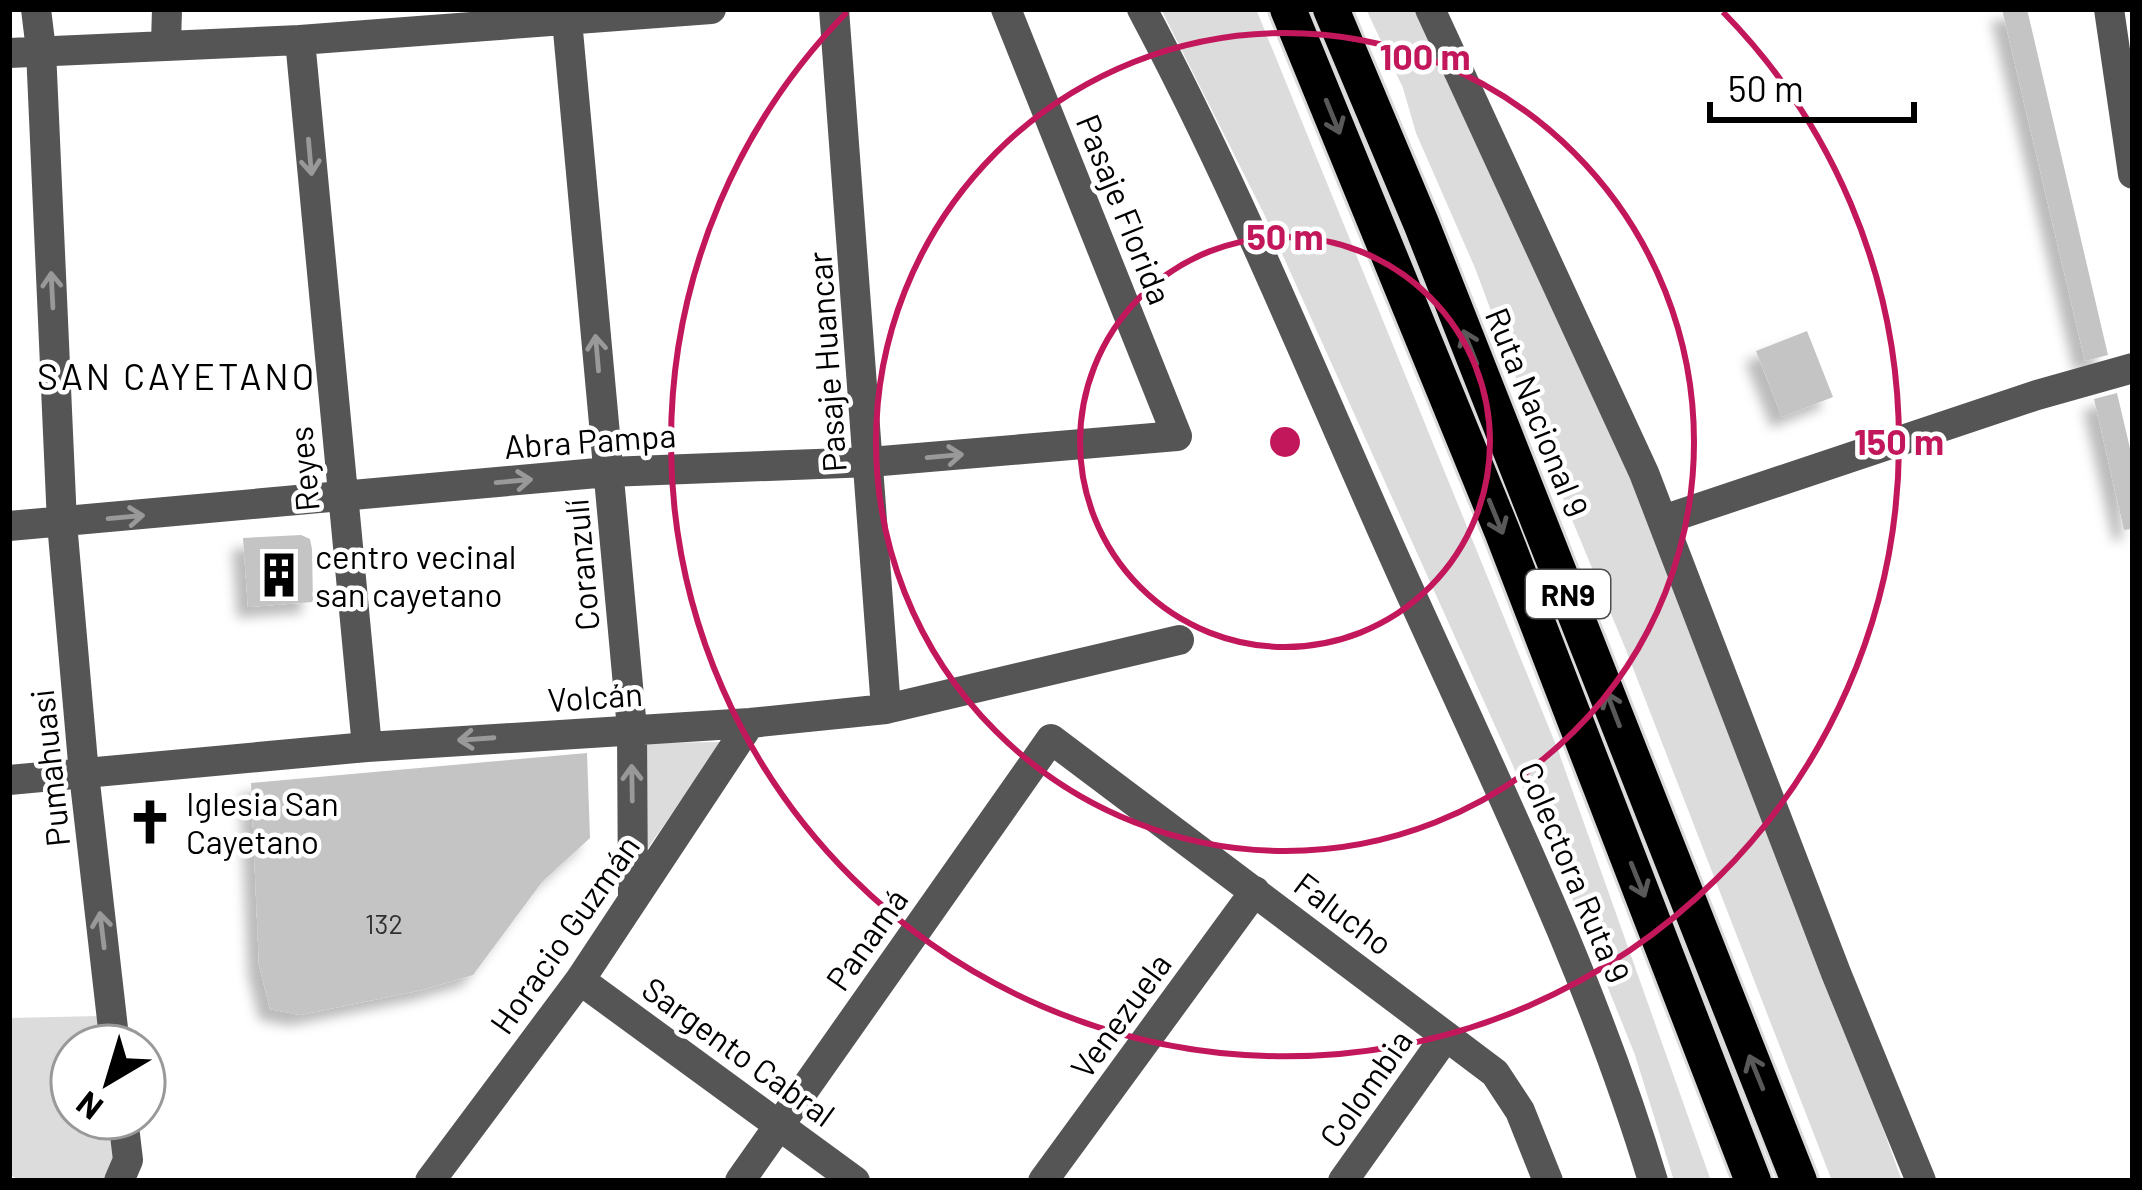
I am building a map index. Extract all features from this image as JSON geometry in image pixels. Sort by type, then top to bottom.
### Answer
[{"type":"highway","name":"RN9","points":[[1288,9],[1502,531],[1753,1181]]},
{"type":"highway","name":"Ruta Nacional 9","points":[[1331,9],[1421,223],[1799,1181]]},
{"type":"street","name":"Pumahuasi","points":[[36,9],[62,523],[112,1022]]},
{"type":"street","points":[[166,44],[167,9]]},
{"type":"street","points":[[9,53],[299,40],[567,15],[711,9]]},
{"type":"street","name":"Pasaje Huancar","points":[[834,9],[886,709]]},
{"type":"street","name":"Pasaje Florida","points":[[1006,9],[1177,436]]},
{"type":"street","name":"Colectora Ruta 9","points":[[1142,9],[1286,304],[1582,975],[1653,1181]]},
{"type":"street","points":[[1430,9],[1663,520],[1921,1181]]},
{"type":"street","name":"Coranzulí","points":[[567,15],[632,729],[633,900]]},
{"type":"street","points":[[2119,26],[2133,174]]},
{"type":"street","name":"Reyes","points":[[299,40],[368,746]]},
{"type":"street","points":[[1663,520],[2037,395],[2124,371]]},
{"type":"street","name":"Abra Pampa","points":[[9,526],[608,472],[870,462],[1177,436]]},
{"type":"street","name":"Volcán","points":[[9,780],[368,746],[750,723],[886,709],[1179,640]]},
{"type":"street","name":"Horacio Guzmán","points":[[430,1181],[580,980],[750,723]]},
{"type":"street","name":"Falucho","points":[[1051,739],[1496,1073],[1520,1111],[1548,1181]]},
{"type":"street","name":"Panamá","points":[[740,1181],[1051,739]]},
{"type":"street","name":"Venezuela","points":[[1043,1181],[1255,891]]},
{"type":"street","name":"Sargento Cabral","points":[[580,980],[855,1181]]},
{"type":"street","name":"Colombia","points":[[1343,1181],[1445,1036]]},
{"type":"street","points":[[118,1181],[128,1160],[126,1142]]},
{"type":"shaded area","points":[[1161,9],[1256,9],[1558,750],[1711,1181],[1674,1181],[1635,1055],[1565,881],[1265,216]]},
{"type":"shaded area","points":[[1366,9],[1415,9],[1579,344],[1720,686],[1902,1181],[1832,1181],[1475,268]]},
{"type":"shaded area","points":[[721,742],[646,851],[646,743]]},
{"type":"shaded area","points":[[100,1016],[101,1022],[48,1022],[48,1142],[118,1142],[120,1156],[101,1181],[20,1181],[9,1174],[9,1018]]},
{"type":"building","points":[[2002,9],[2027,9],[2108,355],[2085,361]]},
{"type":"building","points":[[1807,331],[1833,397],[1782,417],[1756,351]]},
{"type":"building","points":[[2117,393],[2133,461],[2133,529],[2124,530],[2094,399]]},
{"type":"building","name":"centro vecinal san cayetano","points":[[301,535],[310,539],[312,549],[313,602],[248,607],[243,538]]},
{"type":"building","points":[[587,753],[590,838],[542,882],[473,975],[300,1015],[270,1009],[259,965],[251,783]]},
{"type":"place","name":"centro vecinal san cayetano","points":[[279,575]]},
{"type":"place","name":"Iglesia San Cayetano","points":[[150,822]]},
{"type":"district","name":"SAN CAYETANO","points":[[177,375]]}]
